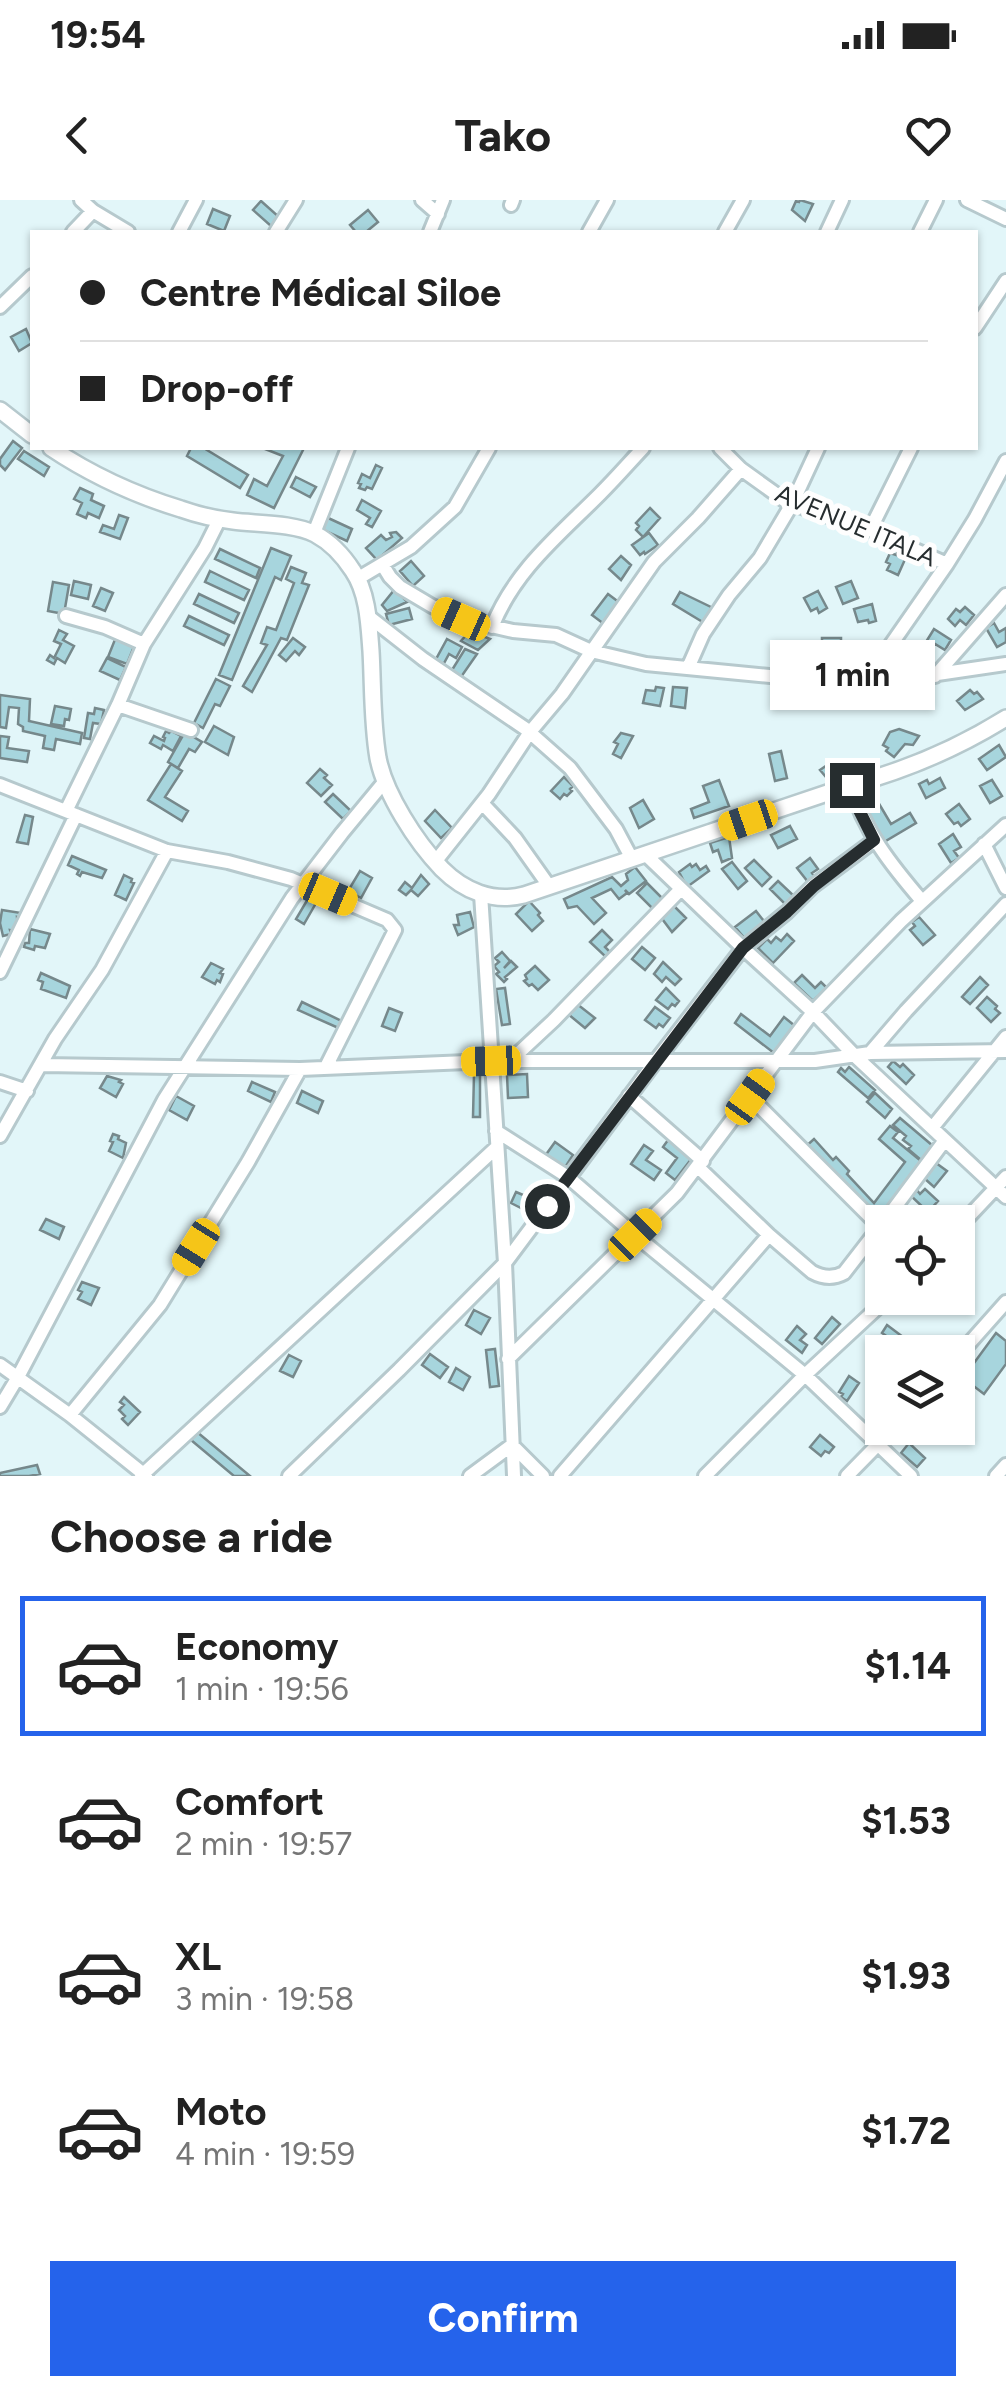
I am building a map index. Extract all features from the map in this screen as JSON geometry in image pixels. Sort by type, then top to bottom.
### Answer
[{"type":"main road","points":[[0,410],[30,432]]},
{"type":"main road","points":[[54,450],[133,492],[219,520],[314,533],[337,551],[355,573],[368,616],[375,730],[385,782],[436,862],[458,884],[480,894],[508,899],[549,886],[898,772],[1003,725]]},
{"type":"street","points":[[80,200],[124,230]]},
{"type":"street","points":[[180,230],[196,200]]},
{"type":"street","points":[[277,230],[296,200]]},
{"type":"street","points":[[422,200],[438,214]]},
{"type":"street","points":[[431,230],[443,200]]},
{"type":"street","points":[[590,230],[606,200]]},
{"type":"street","points":[[726,230],[744,200]]},
{"type":"street","points":[[828,230],[842,200]]},
{"type":"street","points":[[921,230],[936,200]]},
{"type":"street","points":[[967,200],[1006,219]]},
{"type":"street","points":[[75,230],[93,212]]},
{"type":"street","points":[[0,307],[30,278]]},
{"type":"street","points":[[978,324],[1006,282]]},
{"type":"street","points":[[314,533],[347,450]]},
{"type":"street","points":[[357,579],[412,547],[455,507],[488,450]]},
{"type":"street","points":[[492,627],[504,598],[550,541],[641,450]]},
{"type":"street","name":"AVENUE ITALA","points":[[726,450],[741,468],[792,504],[870,530],[947,564]]},
{"type":"street","points":[[688,668],[703,634],[760,558],[792,504],[817,450]]},
{"type":"street","points":[[870,530],[909,450]]},
{"type":"street","points":[[862,686],[947,564],[1006,462]]},
{"type":"street","points":[[436,862],[562,694],[654,562],[741,468]]},
{"type":"street","points":[[2,969],[144,644],[219,520]]},
{"type":"street","points":[[382,564],[400,587],[461,619],[492,627],[556,634],[591,651],[646,664],[862,686],[1006,664]]},
{"type":"street","points":[[935,676],[1006,595]]},
{"type":"street","points":[[66,616],[106,627],[144,644]]},
{"type":"street","points":[[368,616],[530,732],[574,772],[638,856],[681,889],[814,1012],[855,1056],[1001,1193]]},
{"type":"street","points":[[118,705],[192,730]]},
{"type":"street","points":[[0,1407],[164,1100],[303,883],[385,782]]},
{"type":"street","points":[[0,785],[168,852],[228,862],[303,883],[387,920],[395,930],[326,1068]]},
{"type":"street","points":[[852,785],[856,804],[874,840],[922,900]]},
{"type":"street","points":[[482,803],[515,838],[549,886]]},
{"type":"street","points":[[508,1359],[677,1193],[814,1012],[922,900],[1006,825]]},
{"type":"street","points":[[290,1476],[505,1263],[743,948],[874,840]]},
{"type":"street","points":[[984,844],[1006,888]]},
{"type":"street","points":[[0,1136],[54,1038],[102,970],[168,852]]},
{"type":"street","points":[[510,1061],[681,889]]},
{"type":"street","points":[[480,894],[505,1263],[514,1476]]},
{"type":"street","points":[[870,1053],[1006,904]]},
{"type":"street","points":[[0,950],[2,969]]},
{"type":"street","points":[[932,1128],[1006,1038]]},
{"type":"street","points":[[42,1064],[300,1069],[491,1061],[816,1060],[870,1053],[999,1051]]},
{"type":"street","points":[[70,1414],[160,1305],[300,1069]]},
{"type":"street","points":[[0,1082],[27,1091]]},
{"type":"street","points":[[629,1096],[769,1235],[812,1272],[828,1277],[844,1273],[865,1246]]},
{"type":"street","points":[[750,1097],[865,1208]]},
{"type":"street","points":[[496,1131],[568,1177],[805,1375],[865,1432]]},
{"type":"street","points":[[896,1205],[944,1140]]},
{"type":"street","points":[[0,1365],[70,1414],[143,1475],[497,1147]]},
{"type":"street","points":[[975,1214],[1001,1193],[1006,1176]]},
{"type":"street","points":[[560,1476],[769,1235]]},
{"type":"street","points":[[975,1337],[1006,1302]]},
{"type":"street","points":[[704,1476],[870,1315]]},
{"type":"street","points":[[470,1476],[512,1445]]},
{"type":"street","points":[[512,1445],[543,1476]]},
{"type":"street","points":[[847,1476],[877,1445]]},
{"type":"street","points":[[879,1445],[911,1476]]},
{"type":"street","points":[[996,1476],[1006,1465]]},
{"type":"building","points":[[800,200],[813,204],[805,221],[792,210]]},
{"type":"building","points":[[261,201],[279,217],[271,226],[253,210]]},
{"type":"building","points":[[213,209],[230,216],[224,230],[207,224]]},
{"type":"building","points":[[368,210],[378,222],[368,230],[354,230],[350,225]]},
{"type":"building","points":[[26,329],[30,344],[19,351],[11,337]]},
{"type":"building","points":[[13,441],[22,448],[5,470],[0,459]]},
{"type":"building","points":[[190,450],[207,450],[248,475],[240,488],[187,456]]},
{"type":"building","points":[[268,450],[303,450],[274,508],[247,495],[254,479],[267,486],[283,456]]},
{"type":"building","points":[[24,451],[49,467],[44,476],[18,459]]},
{"type":"building","points":[[376,465],[382,468],[372,489],[359,488],[362,474],[370,478]]},
{"type":"building","points":[[296,477],[316,487],[310,497],[291,487]]},
{"type":"building","points":[[80,488],[104,506],[99,518],[77,514],[82,503],[74,499]]},
{"type":"building","points":[[362,500],[381,511],[372,527],[366,524],[370,518],[357,510]]},
{"type":"building","points":[[650,508],[660,518],[643,537],[636,530],[636,523]]},
{"type":"building","points":[[119,515],[128,518],[120,539],[100,532],[103,525],[114,529]]},
{"type":"building","points":[[326,517],[352,529],[347,541],[321,529]]},
{"type":"building","points":[[396,532],[402,538],[377,560],[366,548],[381,535],[386,540]]},
{"type":"building","points":[[649,533],[658,545],[640,555],[632,545]]},
{"type":"building","points":[[271,548],[291,556],[281,580],[275,577],[232,680],[219,675]]},
{"type":"building","points":[[220,549],[260,568],[256,578],[215,559]]},
{"type":"building","points":[[898,551],[907,555],[898,575],[887,570],[890,564],[886,562],[890,553],[896,555]]},
{"type":"building","points":[[621,556],[631,565],[621,580],[609,569]]},
{"type":"building","points":[[411,561],[424,576],[413,586],[400,571]]},
{"type":"building","points":[[291,567],[306,573],[302,583],[309,585],[287,640],[281,638],[252,692],[243,686],[267,645],[261,643],[267,627],[276,630],[294,583],[286,579]]},
{"type":"building","points":[[210,571],[249,590],[244,600],[205,582]]},
{"type":"building","points":[[74,581],[91,585],[88,599],[71,595]]},
{"type":"building","points":[[851,581],[858,598],[843,604],[836,587]]},
{"type":"building","points":[[53,582],[69,585],[64,614],[48,611]]},
{"type":"building","points":[[101,588],[113,593],[105,611],[93,606]]},
{"type":"building","points":[[395,589],[407,602],[387,611],[382,605]]},
{"type":"building","points":[[818,591],[827,608],[819,613],[817,608],[811,611],[804,598]]},
{"type":"building","points":[[680,592],[715,609],[706,624],[673,604]]},
{"type":"building","points":[[199,594],[239,613],[234,623],[194,604]]},
{"type":"building","points":[[608,594],[620,603],[604,624],[592,615]]},
{"type":"building","points":[[872,604],[876,621],[858,622],[854,609]]},
{"type":"building","points":[[965,607],[974,615],[966,625],[960,620],[955,626],[948,619],[956,609],[960,612]]},
{"type":"building","points":[[409,608],[412,619],[389,625],[386,614]]},
{"type":"building","points":[[189,616],[229,635],[224,645],[184,626]]},
{"type":"building","points":[[994,623],[999,632],[1006,628],[1006,642],[997,647],[986,628]]},
{"type":"building","points":[[934,629],[951,640],[945,650],[926,642]]},
{"type":"building","points":[[59,630],[67,634],[63,640],[74,646],[65,663],[57,658],[54,664],[47,660],[50,655],[54,658],[61,644],[54,641]]},
{"type":"building","points":[[470,631],[490,639],[478,650],[461,641]]},
{"type":"building","points":[[116,637],[135,644],[127,664],[108,657]]},
{"type":"building","points":[[293,638],[305,647],[286,661],[279,655]]},
{"type":"building","points":[[822,638],[841,638],[841,651],[828,655],[828,651],[822,651]]},
{"type":"building","points":[[447,639],[462,647],[456,658],[449,654],[443,665],[435,661]]},
{"type":"building","points":[[465,649],[477,654],[461,677],[452,670]]},
{"type":"building","points":[[871,650],[872,658],[854,659],[856,669],[848,670],[845,654]]},
{"type":"building","points":[[107,658],[126,667],[120,680],[100,671]]},
{"type":"building","points":[[216,679],[230,686],[203,728],[194,723]]},
{"type":"building","points":[[656,687],[664,688],[660,706],[643,703],[646,690],[655,691]]},
{"type":"building","points":[[673,687],[687,688],[685,708],[671,706]]},
{"type":"building","points":[[970,690],[983,699],[965,710],[957,701]]},
{"type":"building","points":[[0,695],[30,699],[29,721],[82,733],[80,744],[56,739],[54,750],[43,748],[45,736],[23,731],[18,724],[19,708],[9,707],[6,728],[0,727]]},
{"type":"building","points":[[55,706],[71,709],[64,726],[51,724]]},
{"type":"building","points":[[95,708],[104,710],[101,724],[93,723],[90,739],[84,738],[88,713],[94,714]]},
{"type":"building","points":[[214,726],[234,737],[228,755],[205,742]]},
{"type":"building","points":[[899,729],[919,736],[913,745],[905,744],[894,757],[883,745],[890,732]]},
{"type":"building","points":[[166,731],[181,736],[173,751],[150,743],[154,736],[164,741]]},
{"type":"building","points":[[185,732],[202,742],[195,752],[189,749],[178,768],[168,762]]},
{"type":"building","points":[[621,733],[633,736],[621,758],[613,754],[618,744],[614,742]]},
{"type":"building","points":[[0,736],[9,737],[7,748],[29,751],[27,762],[0,758]]},
{"type":"building","points":[[999,745],[1006,757],[987,770],[979,759]]},
{"type":"building","points":[[781,751],[787,778],[775,781],[769,754]]},
{"type":"building","points":[[833,761],[849,775],[831,783],[820,770]]},
{"type":"building","points":[[171,764],[182,771],[165,797],[188,811],[182,821],[148,800]]},
{"type":"building","points":[[320,769],[332,785],[321,796],[307,783]]},
{"type":"building","points":[[564,777],[573,786],[560,799],[551,791]]},
{"type":"building","points":[[940,778],[945,788],[926,798],[919,784]]},
{"type":"building","points":[[719,780],[729,806],[694,818],[691,809],[709,802],[703,786]]},
{"type":"building","points":[[992,780],[1002,796],[990,803],[980,786]]},
{"type":"building","points":[[333,794],[351,811],[343,819],[325,802]]},
{"type":"building","points":[[875,797],[891,824],[910,813],[916,823],[884,842],[862,804]]},
{"type":"building","points":[[643,800],[654,819],[639,828],[630,808]]},
{"type":"building","points":[[959,804],[970,819],[961,826],[946,814]]},
{"type":"building","points":[[435,810],[452,828],[441,838],[425,821]]},
{"type":"building","points":[[25,815],[33,817],[28,844],[17,842]]},
{"type":"building","points":[[790,826],[797,839],[778,848],[771,835]]},
{"type":"building","points":[[953,834],[961,847],[954,851],[959,858],[951,863],[939,844]]},
{"type":"building","points":[[729,837],[732,858],[722,862],[718,850],[713,852],[710,843]]},
{"type":"building","points":[[72,856],[106,870],[102,878],[77,874],[79,870],[68,865]]},
{"type":"building","points":[[810,858],[818,869],[808,882],[797,868]]},
{"type":"building","points":[[754,860],[771,877],[762,886],[745,868]]},
{"type":"building","points":[[732,862],[747,881],[738,889],[722,869]]},
{"type":"building","points":[[696,864],[700,870],[706,866],[709,871],[687,887],[679,872]]},
{"type":"building","points":[[635,867],[646,881],[629,894],[625,890],[627,893],[619,899],[611,889],[592,898],[606,913],[594,924],[577,906],[568,908],[564,899],[612,877],[621,886],[628,880],[626,874]]},
{"type":"building","points":[[360,871],[372,878],[361,898],[348,891]]},
{"type":"building","points":[[124,875],[134,883],[126,900],[115,895]]},
{"type":"building","points":[[421,875],[429,884],[418,896],[411,890],[406,895],[399,890],[405,882],[412,888]]},
{"type":"building","points":[[778,881],[794,896],[786,905],[770,889]]},
{"type":"building","points":[[647,883],[664,900],[654,910],[637,893]]},
{"type":"building","points":[[312,892],[320,896],[304,924],[296,919]]},
{"type":"building","points":[[529,901],[543,921],[532,931],[516,914]]},
{"type":"building","points":[[672,904],[686,918],[672,932],[660,916]]},
{"type":"building","points":[[2,910],[21,913],[15,931],[3,936],[0,923]]},
{"type":"building","points":[[756,911],[767,925],[747,941],[735,927]]},
{"type":"building","points":[[470,912],[474,927],[458,935],[454,925],[459,925],[457,915]]},
{"type":"building","points":[[919,917],[935,935],[923,945],[910,930]]},
{"type":"building","points":[[30,929],[50,934],[45,948],[24,947],[29,943]]},
{"type":"building","points":[[602,930],[612,940],[605,947],[612,954],[608,959],[590,942]]},
{"type":"building","points":[[787,934],[794,941],[773,963],[758,948],[767,939],[771,943],[776,937],[781,941]]},
{"type":"building","points":[[642,947],[655,958],[645,970],[632,959]]},
{"type":"building","points":[[502,952],[510,961],[504,968],[511,961],[517,967],[504,982],[494,966],[499,962],[495,958]]},
{"type":"building","points":[[663,962],[681,979],[675,985],[666,977],[662,982],[654,974]]},
{"type":"building","points":[[211,963],[223,969],[220,982],[215,984],[202,977]]},
{"type":"building","points":[[535,966],[549,980],[538,990],[524,981]]},
{"type":"building","points":[[41,973],[70,986],[66,998],[41,989]]},
{"type":"building","points":[[802,975],[815,988],[821,982],[827,988],[813,1001],[794,983]]},
{"type":"building","points":[[980,977],[988,985],[970,1004],[962,997]]},
{"type":"building","points":[[505,988],[510,1024],[502,1025],[496,989]]},
{"type":"building","points":[[666,988],[679,1001],[668,1009],[656,1000]]},
{"type":"building","points":[[987,997],[1000,1013],[991,1022],[977,1008]]},
{"type":"building","points":[[302,1002],[346,1023],[343,1030],[298,1010]]},
{"type":"building","points":[[577,1004],[595,1018],[585,1028],[568,1014]]},
{"type":"building","points":[[655,1007],[670,1018],[663,1027],[659,1024],[656,1028],[645,1020]]},
{"type":"building","points":[[389,1008],[402,1013],[395,1031],[382,1026]]},
{"type":"building","points":[[741,1014],[770,1036],[784,1017],[795,1026],[774,1053],[735,1023]]},
{"type":"building","points":[[893,1061],[900,1067],[903,1064],[914,1075],[906,1084],[888,1067]]},
{"type":"building","points":[[849,1067],[875,1090],[868,1098],[838,1072]]},
{"type":"building","points":[[474,1074],[480,1074],[480,1117],[473,1117]]},
{"type":"building","points":[[527,1074],[528,1097],[508,1098],[507,1075]]},
{"type":"building","points":[[107,1076],[123,1084],[116,1097],[100,1088]]},
{"type":"building","points":[[252,1082],[275,1092],[271,1102],[248,1091]]},
{"type":"building","points":[[302,1091],[323,1101],[318,1113],[297,1103]]},
{"type":"building","points":[[875,1093],[892,1109],[885,1118],[867,1102]]},
{"type":"building","points":[[176,1096],[194,1106],[187,1120],[169,1110]]},
{"type":"building","points":[[900,1118],[933,1146],[921,1160],[908,1149],[911,1146],[903,1140],[906,1136],[893,1125]]},
{"type":"building","points":[[890,1126],[898,1132],[893,1138],[921,1161],[888,1205],[865,1205],[865,1210],[804,1148],[814,1139],[833,1160],[836,1157],[874,1203],[905,1162],[879,1139]]},
{"type":"building","points":[[113,1134],[126,1143],[123,1158],[109,1151]]},
{"type":"building","points":[[668,1140],[692,1158],[675,1180],[666,1173],[677,1158],[663,1147]]},
{"type":"building","points":[[555,1142],[573,1155],[564,1169],[545,1156]]},
{"type":"building","points":[[644,1145],[653,1151],[646,1160],[661,1170],[654,1180],[631,1164]]},
{"type":"building","points":[[936,1163],[947,1171],[934,1187],[924,1178]]},
{"type":"building","points":[[916,1189],[920,1194],[925,1189],[938,1201],[934,1205],[921,1205],[910,1195]]},
{"type":"building","points":[[516,1192],[535,1200],[529,1212],[511,1203]]},
{"type":"building","points":[[46,1219],[64,1227],[59,1239],[40,1230]]},
{"type":"building","points":[[82,1282],[99,1288],[91,1305],[78,1299]]},
{"type":"building","points":[[474,1310],[490,1318],[481,1334],[466,1325]]},
{"type":"building","points":[[832,1317],[840,1324],[822,1344],[815,1338]]},
{"type":"building","points":[[887,1325],[900,1335],[885,1335],[882,1333]]},
{"type":"building","points":[[797,1326],[806,1334],[800,1340],[807,1345],[802,1353],[786,1340]]},
{"type":"building","points":[[996,1333],[1006,1341],[1006,1364],[984,1394],[975,1387],[975,1362]]},
{"type":"building","points":[[495,1349],[499,1386],[490,1387],[486,1350]]},
{"type":"building","points":[[430,1354],[448,1367],[440,1378],[422,1365]]},
{"type":"building","points":[[289,1355],[301,1361],[293,1377],[280,1371]]},
{"type":"building","points":[[456,1368],[470,1377],[463,1390],[449,1382]]},
{"type":"building","points":[[849,1376],[859,1383],[847,1401],[839,1392]]},
{"type":"building","points":[[124,1397],[140,1412],[128,1425],[119,1410]]},
{"type":"building","points":[[197,1432],[250,1476],[234,1476],[191,1440]]},
{"type":"building","points":[[820,1435],[834,1447],[821,1456],[810,1447]]},
{"type":"building","points":[[911,1445],[925,1458],[917,1467],[901,1453]]},
{"type":"building","points":[[37,1465],[40,1474],[0,1476],[0,1473]]},
{"type":"route","points":[[547,1206],[743,948],[874,840],[856,804],[852,785]]}]
